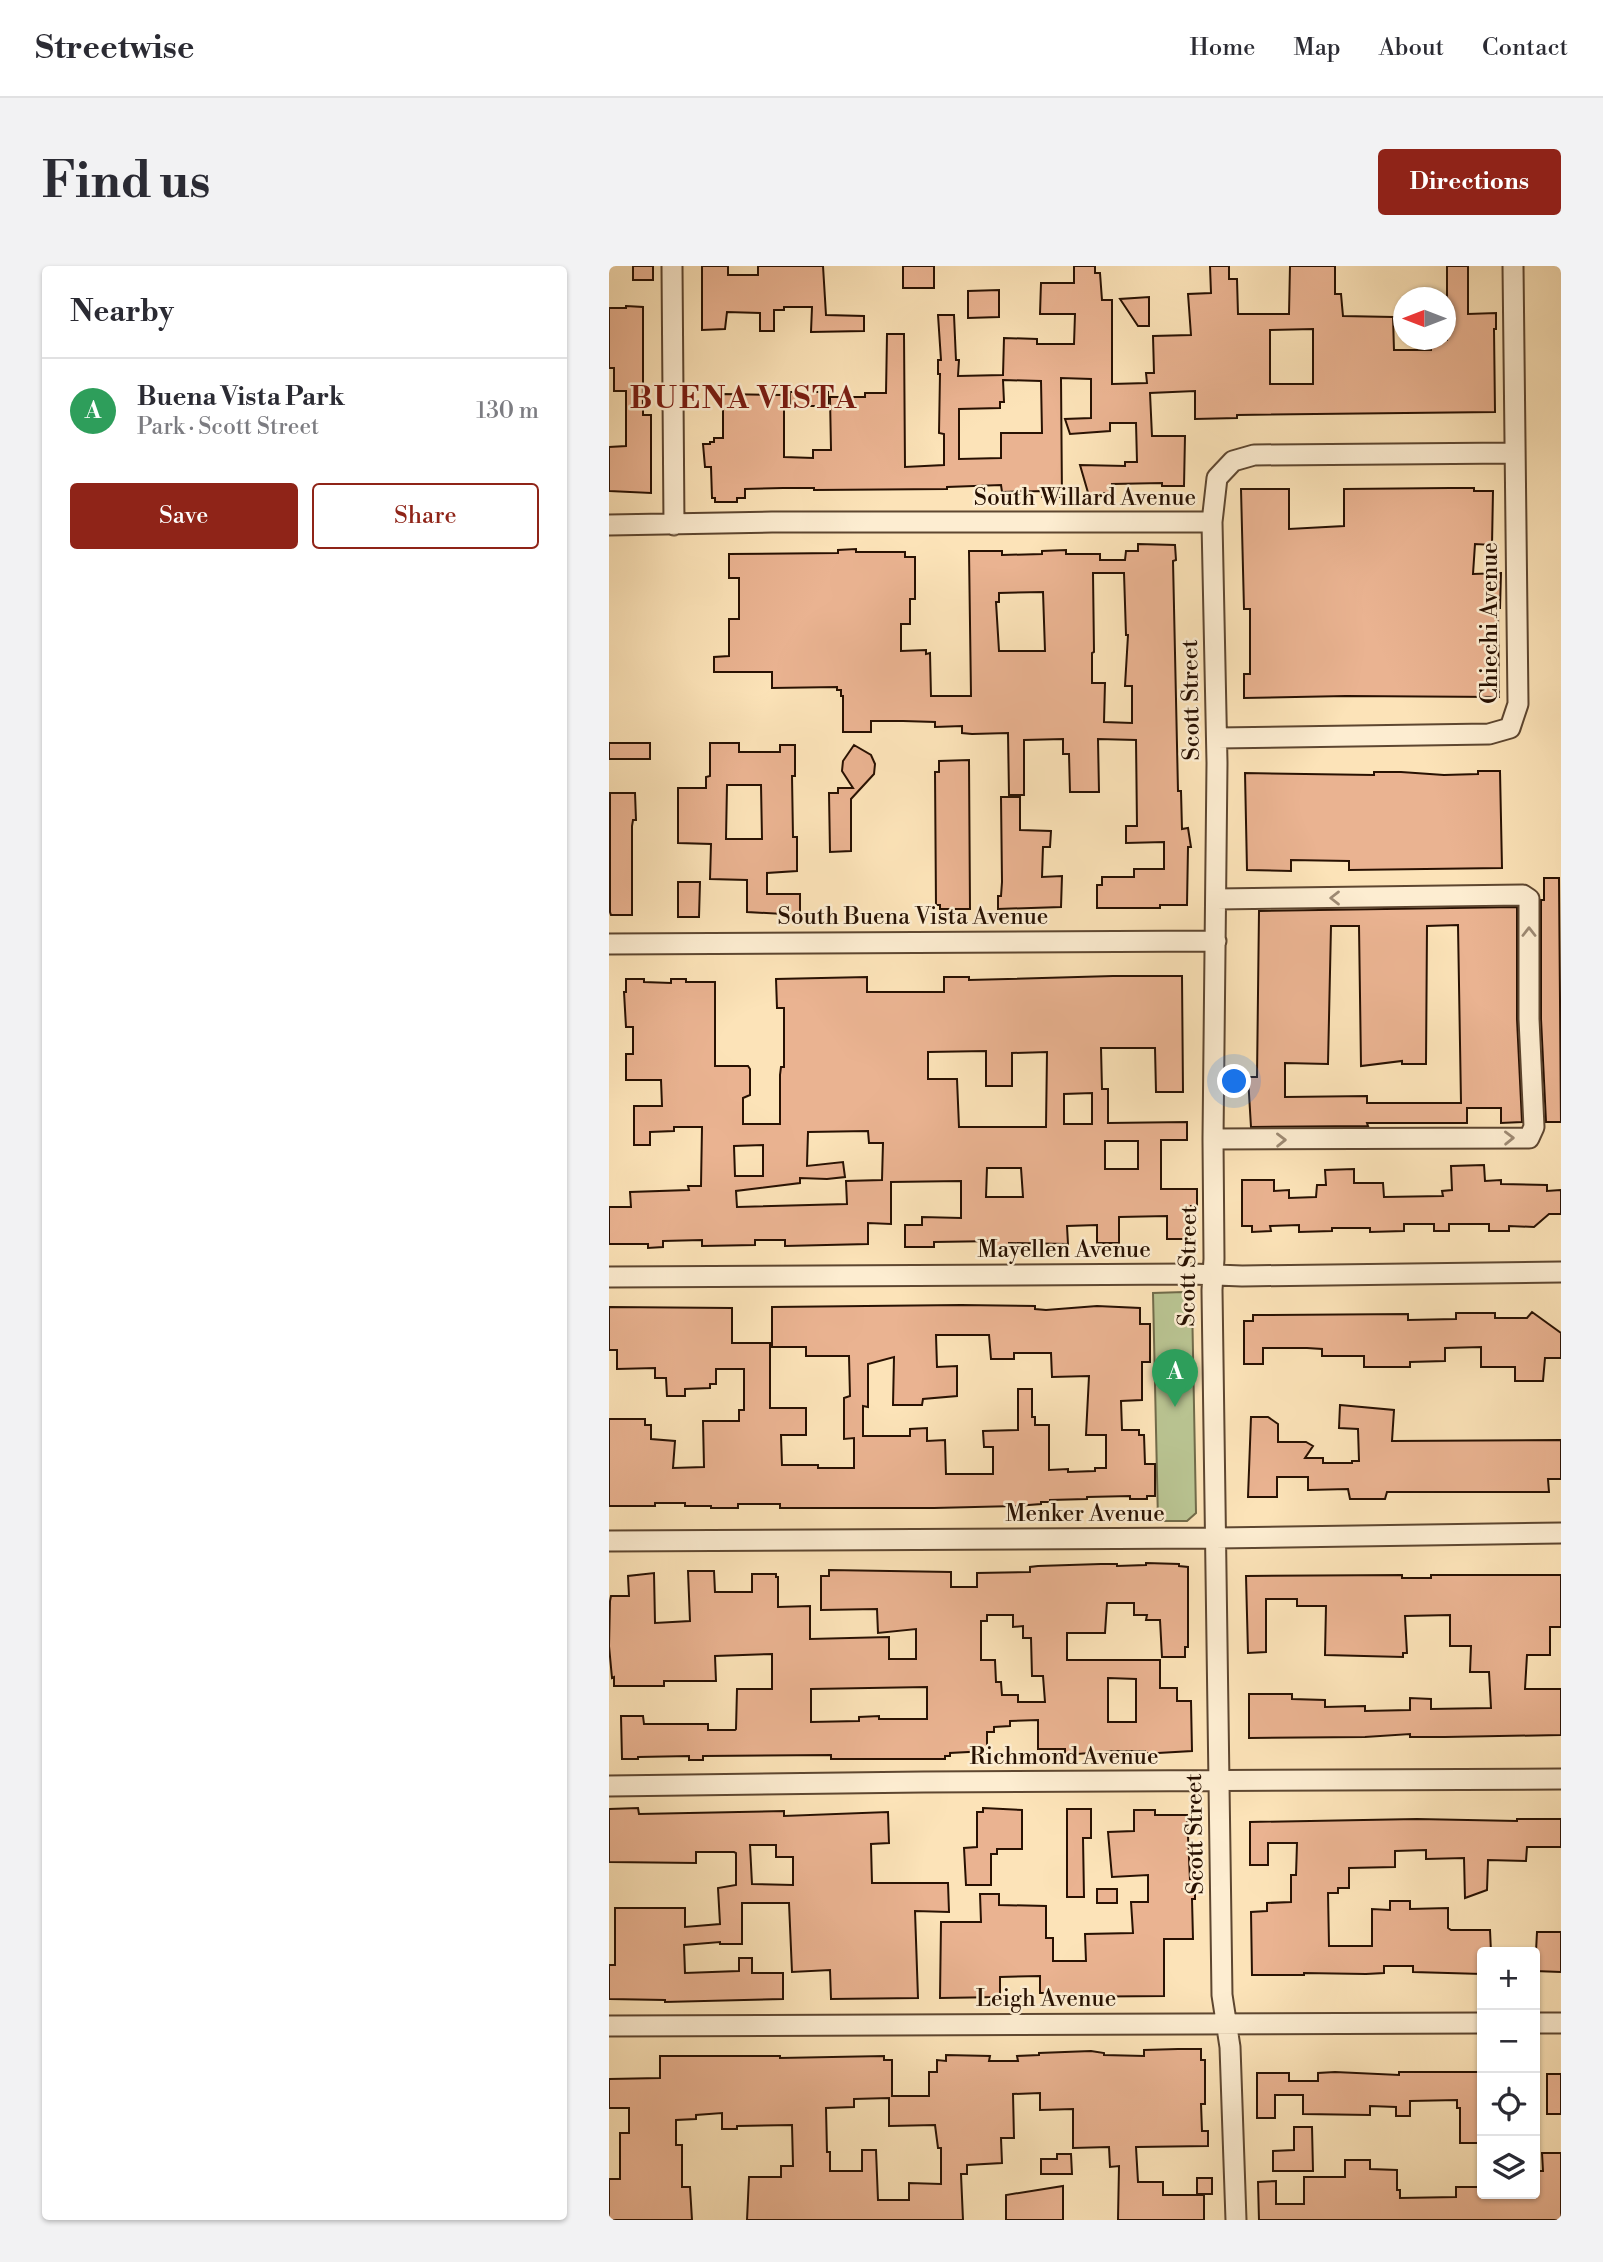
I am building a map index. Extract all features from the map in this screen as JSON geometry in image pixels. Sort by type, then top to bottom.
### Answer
[{"type":"street","points":[[672,266],[674,525]]},
{"type":"street","name":"Chiechi Avenue","points":[[1217,738],[1489,734],[1510,728],[1518,704],[1513,453],[1513,266]]},
{"type":"street","name":"South Willard Avenue","points":[[609,525],[759,522],[1212,522],[1217,478],[1233,461],[1254,455],[1513,453]]},
{"type":"street","name":"Scott Street","points":[[1212,522],[1217,738],[1213,1275],[1218,1782],[1222,1995],[1230,2047],[1236,2220]]},
{"type":"street","points":[[1213,1139],[1529,1138],[1534,1127],[1529,1019],[1529,899],[1523,895],[1216,899]]},
{"type":"street","name":"South Buena Vista Avenue","points":[[609,944],[1216,941]]},
{"type":"street","name":"Mayellen Avenue","points":[[609,1277],[1561,1272]]},
{"type":"street","name":"Menker Avenue","points":[[609,1541],[1561,1533]]},
{"type":"street","name":"Richmond Avenue","points":[[609,1786],[1561,1779]]},
{"type":"street","name":"Leigh Avenue","points":[[609,2026],[1477,2023]]},
{"type":"street","points":[[1540,2023],[1561,2023]]},
{"type":"green space","points":[[1184,1292],[1192,1300],[1196,1513],[1187,1521],[1158,1521],[1153,1293]]},
{"type":"building","points":[[633,266],[653,266],[653,280],[633,280]]},
{"type":"building","points":[[702,266],[728,266],[728,275],[758,275],[758,266],[823,266],[826,315],[864,316],[864,331],[811,332],[812,307],[784,307],[784,310],[774,310],[774,331],[760,331],[760,313],[727,312],[725,329],[702,330]]},
{"type":"building","points":[[903,266],[934,266],[934,288],[903,288]]},
{"type":"building","points":[[1074,266],[1095,266],[1095,273],[1100,273],[1102,300],[1112,300],[1112,384],[1147,383],[1146,373],[1154,373],[1153,336],[1191,335],[1188,294],[1211,293],[1210,266],[1229,266],[1229,279],[1237,279],[1238,314],[1289,314],[1290,266],[1335,266],[1335,294],[1341,294],[1343,316],[1393,317],[1393,350],[1456,350],[1456,287],[1447,287],[1447,266],[1468,266],[1468,314],[1496,313],[1495,412],[1237,415],[1237,418],[1195,419],[1195,391],[1150,393],[1152,436],[1185,436],[1184,486],[1162,486],[1162,483],[1112,484],[1112,493],[1089,496],[1080,465],[1125,466],[1125,462],[1137,462],[1136,423],[1110,423],[1110,431],[1070,434],[1065,419],[1091,418],[1091,379],[1061,378],[1062,497],[1042,497],[1042,491],[1002,492],[1001,485],[947,489],[745,489],[745,498],[737,498],[737,502],[715,502],[715,498],[712,498],[711,467],[705,467],[703,444],[714,442],[714,438],[723,438],[723,394],[784,395],[784,457],[813,458],[813,450],[831,450],[830,397],[865,397],[865,393],[886,393],[887,334],[904,334],[905,467],[944,465],[944,434],[939,433],[938,360],[941,360],[938,315],[954,315],[958,376],[1003,375],[1004,338],[1037,339],[1037,344],[1074,344],[1075,314],[1040,314],[1041,283],[1074,283]],"holes":[[[1313,329],[1313,384],[1270,384],[1270,330]],[[1003,380],[1041,381],[1042,433],[1001,433],[1001,458],[959,459],[959,409],[1000,408],[1000,402],[1004,402]]]},
{"type":"building","points":[[999,290],[999,317],[968,318],[968,291]]},
{"type":"building","points":[[1149,297],[1149,326],[1138,326],[1120,299]]},
{"type":"building","points":[[643,307],[643,415],[651,415],[651,493],[609,491],[609,447],[626,446],[626,391],[614,391],[614,368],[609,368],[609,308]]},
{"type":"building","points":[[790,392],[828,392],[828,406],[790,406]]},
{"type":"building","points":[[1474,488],[1474,491],[1493,491],[1492,545],[1475,544],[1473,574],[1501,573],[1498,608],[1499,697],[1244,698],[1244,674],[1250,674],[1250,609],[1244,609],[1241,489],[1289,489],[1289,529],[1344,526],[1344,489]]},
{"type":"building","points":[[1138,544],[1175,545],[1176,560],[1173,561],[1178,791],[1181,791],[1182,829],[1188,828],[1191,847],[1188,847],[1187,905],[1097,908],[1097,885],[1102,885],[1102,877],[1134,877],[1134,869],[1164,869],[1164,842],[1126,843],[1126,826],[1137,826],[1136,740],[1098,739],[1099,792],[1070,792],[1069,754],[1063,754],[1063,739],[1024,740],[1024,795],[1009,795],[1008,733],[962,733],[962,726],[935,727],[935,722],[903,721],[871,721],[871,732],[843,732],[843,696],[837,687],[772,688],[772,672],[714,672],[714,657],[729,656],[729,619],[739,619],[739,578],[729,578],[729,554],[838,553],[838,550],[856,549],[856,552],[905,552],[905,557],[915,557],[915,599],[910,599],[910,624],[901,624],[901,651],[926,650],[926,654],[930,653],[931,696],[971,696],[969,551],[1002,551],[1002,555],[1042,554],[1042,551],[1066,550],[1066,554],[1100,554],[1100,560],[1125,560],[1126,551],[1138,551]],"holes":[[[1093,573],[1124,573],[1128,635],[1125,686],[1132,686],[1132,723],[1104,722],[1105,683],[1092,683]],[[1043,592],[1045,651],[999,651],[996,602],[999,602],[999,593]]]},
{"type":"building","points":[[609,743],[650,743],[650,759],[609,759]]},
{"type":"building","points":[[710,743],[739,743],[739,752],[780,752],[780,745],[795,745],[795,776],[792,776],[793,837],[797,837],[797,871],[767,873],[767,894],[800,894],[800,915],[747,912],[747,880],[710,879],[711,844],[678,843],[678,788],[706,788],[706,777],[710,776]],"holes":[[[727,785],[761,785],[762,839],[726,839]]]},
{"type":"building","points":[[854,745],[871,755],[875,764],[874,774],[851,799],[851,851],[830,852],[829,793],[838,793],[838,788],[853,788],[842,771],[843,761]]},
{"type":"building","points":[[969,760],[970,909],[940,909],[940,905],[936,905],[935,772],[939,772],[939,761]]},
{"type":"building","points":[[1478,771],[1500,771],[1502,868],[1349,870],[1349,861],[1291,860],[1291,871],[1247,870],[1245,773],[1374,775],[1374,772],[1401,772],[1444,775],[1478,774]]},
{"type":"building","points":[[610,793],[635,793],[636,820],[633,820],[632,826],[632,915],[611,915],[610,912]]},
{"type":"building","points":[[1001,797],[1020,797],[1020,830],[1051,831],[1050,847],[1043,847],[1042,877],[1062,876],[1061,907],[998,909],[1002,882]]},
{"type":"building","points":[[1544,878],[1559,878],[1561,1122],[1546,1122],[1541,1019],[1541,900],[1544,900]]},
{"type":"building","points":[[678,882],[700,882],[699,917],[678,917]]},
{"type":"building","points":[[1517,907],[1517,1019],[1522,1122],[1501,1123],[1501,1108],[1467,1108],[1467,1123],[1251,1127],[1248,1077],[1257,1077],[1259,911]],"holes":[[[1458,925],[1461,1103],[1367,1103],[1367,1096],[1285,1097],[1285,1063],[1328,1064],[1331,926],[1359,926],[1361,1066],[1402,1061],[1402,1064],[1426,1064],[1427,926]]]},
{"type":"building","points":[[1182,976],[1183,1092],[1156,1092],[1155,1048],[1101,1048],[1102,1089],[1108,1089],[1108,1123],[1187,1122],[1187,1140],[1161,1140],[1161,1189],[1197,1189],[1197,1206],[1191,1206],[1190,1239],[1167,1239],[1167,1216],[1119,1217],[1119,1243],[1097,1243],[1097,1225],[1067,1226],[1068,1244],[1009,1243],[1009,1247],[996,1247],[996,1241],[934,1242],[934,1247],[905,1247],[905,1225],[922,1225],[922,1217],[961,1218],[961,1181],[891,1182],[891,1224],[868,1223],[868,1244],[785,1246],[785,1240],[755,1240],[755,1245],[702,1246],[702,1240],[663,1241],[663,1247],[648,1248],[648,1244],[609,1244],[609,1207],[631,1207],[630,1192],[689,1190],[688,1186],[701,1186],[702,1127],[674,1127],[674,1131],[650,1132],[650,1145],[634,1145],[634,1106],[662,1106],[661,1080],[626,1080],[626,1054],[633,1054],[633,1027],[626,1027],[626,979],[671,983],[671,979],[715,982],[715,1066],[748,1066],[750,1069],[750,1095],[743,1098],[743,1124],[780,1124],[784,1008],[777,1008],[776,979],[867,977],[867,992],[944,992],[944,977],[969,977],[969,980]],"holes":[[[986,1051],[986,1086],[1012,1086],[1012,1053],[1047,1052],[1046,1127],[959,1127],[957,1079],[928,1079],[928,1052]],[[1092,1093],[1092,1124],[1064,1124],[1064,1094]],[[868,1131],[869,1143],[883,1143],[882,1180],[846,1181],[847,1204],[737,1207],[736,1191],[800,1183],[800,1178],[845,1177],[843,1162],[807,1166],[808,1132]],[[1105,1141],[1138,1141],[1138,1169],[1105,1169]],[[763,1145],[763,1176],[735,1176],[734,1146]],[[987,1168],[1021,1168],[1023,1197],[986,1197]]]},
{"type":"building","points":[[1484,1165],[1485,1181],[1547,1185],[1547,1191],[1561,1190],[1561,1214],[1549,1214],[1534,1227],[1509,1226],[1509,1231],[1489,1231],[1489,1224],[1449,1224],[1449,1231],[1434,1231],[1434,1224],[1404,1224],[1404,1231],[1370,1232],[1370,1228],[1332,1228],[1332,1231],[1299,1232],[1299,1225],[1270,1226],[1271,1231],[1252,1232],[1252,1226],[1242,1226],[1242,1180],[1274,1180],[1274,1191],[1289,1190],[1289,1198],[1316,1197],[1317,1185],[1326,1185],[1325,1170],[1354,1169],[1354,1183],[1383,1183],[1384,1197],[1443,1196],[1442,1191],[1452,1190],[1451,1166]]},
{"type":"building","points":[[961,1305],[1035,1306],[1035,1309],[1046,1310],[1097,1306],[1140,1308],[1140,1324],[1150,1324],[1150,1362],[1142,1362],[1142,1400],[1121,1401],[1122,1430],[1139,1430],[1139,1435],[1144,1435],[1145,1464],[1155,1464],[1155,1496],[1147,1496],[1147,1499],[1130,1499],[1130,1496],[1087,1497],[1016,1506],[934,1508],[780,1508],[780,1504],[738,1504],[738,1508],[711,1508],[685,1506],[685,1503],[609,1506],[609,1419],[645,1419],[645,1425],[651,1425],[651,1439],[675,1441],[673,1468],[704,1467],[703,1421],[739,1421],[739,1410],[744,1410],[744,1369],[716,1369],[716,1384],[710,1384],[710,1388],[685,1389],[685,1396],[667,1396],[666,1378],[655,1378],[655,1368],[617,1369],[617,1350],[609,1350],[609,1307],[732,1308],[732,1343],[770,1343],[770,1408],[806,1408],[806,1435],[781,1435],[782,1465],[854,1468],[854,1438],[844,1439],[844,1398],[850,1396],[849,1356],[806,1356],[806,1347],[772,1347],[772,1307]],"holes":[[[936,1335],[989,1335],[991,1359],[1014,1359],[1014,1353],[1051,1353],[1052,1377],[1089,1376],[1086,1435],[1106,1435],[1106,1468],[1068,1472],[1068,1469],[1049,1470],[1049,1425],[1035,1425],[1035,1417],[1032,1417],[1032,1389],[1018,1389],[1018,1430],[983,1431],[984,1447],[993,1447],[993,1474],[946,1474],[945,1440],[927,1441],[927,1428],[910,1429],[910,1436],[863,1436],[863,1406],[868,1407],[868,1364],[894,1357],[893,1405],[922,1405],[923,1399],[957,1396],[957,1366],[937,1367]]]},
{"type":"building","points":[[1532,1312],[1561,1333],[1561,1358],[1545,1358],[1543,1381],[1515,1381],[1515,1367],[1481,1367],[1481,1347],[1445,1348],[1445,1361],[1410,1362],[1410,1367],[1364,1367],[1364,1356],[1322,1356],[1322,1349],[1307,1348],[1263,1348],[1263,1364],[1244,1364],[1244,1321],[1253,1321],[1253,1315],[1408,1314],[1408,1320],[1456,1319],[1456,1313],[1495,1313],[1495,1318],[1527,1318]]},
{"type":"building","points":[[1340,1405],[1394,1410],[1392,1441],[1561,1440],[1561,1479],[1548,1479],[1549,1492],[1387,1492],[1385,1499],[1350,1499],[1348,1489],[1308,1490],[1308,1477],[1277,1477],[1277,1497],[1248,1497],[1251,1417],[1268,1417],[1278,1424],[1278,1442],[1306,1442],[1313,1446],[1305,1458],[1323,1458],[1323,1463],[1352,1463],[1359,1461],[1358,1429],[1339,1428]]},
{"type":"building","points":[[1179,1564],[1188,1567],[1188,1647],[1185,1647],[1185,1657],[1162,1657],[1160,1620],[1146,1620],[1147,1615],[1134,1615],[1134,1603],[1107,1603],[1105,1633],[1067,1633],[1067,1660],[1160,1660],[1160,1688],[1177,1688],[1177,1701],[1191,1701],[1192,1751],[1114,1751],[1065,1755],[1065,1749],[1038,1749],[1038,1720],[1010,1721],[1010,1726],[994,1727],[994,1732],[987,1732],[987,1751],[950,1753],[945,1759],[831,1759],[831,1755],[703,1756],[703,1760],[689,1760],[689,1756],[622,1759],[621,1716],[643,1716],[644,1724],[708,1724],[708,1730],[735,1730],[737,1689],[772,1689],[772,1654],[715,1656],[716,1681],[664,1681],[664,1686],[614,1686],[609,1646],[610,1601],[611,1596],[629,1596],[628,1576],[654,1573],[655,1623],[690,1621],[688,1571],[714,1571],[715,1592],[752,1592],[752,1574],[776,1574],[778,1607],[810,1606],[810,1639],[889,1637],[889,1659],[916,1659],[916,1629],[878,1633],[877,1609],[821,1610],[821,1576],[829,1576],[829,1570],[951,1572],[951,1587],[977,1587],[977,1573],[1030,1572],[1030,1567],[1038,1566]],"holes":[[[987,1615],[1013,1615],[1013,1627],[1023,1626],[1023,1638],[1031,1638],[1032,1676],[1043,1676],[1045,1702],[1018,1702],[1018,1695],[1002,1695],[1001,1682],[996,1682],[995,1660],[981,1660],[981,1621],[987,1621]],[[1108,1678],[1136,1679],[1136,1722],[1108,1722]],[[927,1687],[927,1719],[879,1719],[879,1716],[859,1717],[859,1721],[811,1722],[811,1689]]]},
{"type":"building","points":[[1402,1575],[1402,1578],[1431,1578],[1431,1575],[1561,1575],[1561,1627],[1550,1627],[1550,1655],[1527,1655],[1525,1689],[1561,1689],[1561,1735],[1410,1737],[1410,1734],[1249,1738],[1249,1694],[1292,1694],[1292,1699],[1325,1700],[1325,1707],[1365,1706],[1365,1711],[1410,1710],[1410,1698],[1431,1699],[1431,1709],[1491,1708],[1489,1672],[1470,1672],[1471,1646],[1450,1646],[1450,1615],[1405,1616],[1407,1653],[1403,1653],[1403,1657],[1325,1655],[1326,1606],[1297,1606],[1297,1599],[1266,1599],[1266,1652],[1248,1653],[1246,1576]]},
{"type":"building","points":[[638,1808],[639,1814],[784,1811],[784,1816],[888,1812],[889,1843],[871,1844],[872,1883],[948,1883],[949,1912],[915,1911],[918,1998],[831,1999],[830,1970],[792,1972],[789,1903],[742,1903],[742,1944],[720,1942],[684,1945],[685,1973],[739,1971],[739,1958],[752,1958],[752,1973],[783,1973],[783,1999],[665,2002],[609,1999],[609,1965],[615,1965],[615,1908],[685,1908],[685,1927],[720,1924],[718,1888],[736,1885],[736,1853],[696,1852],[696,1863],[609,1862],[609,1809]],"holes":[[[750,1845],[776,1845],[776,1857],[793,1857],[793,1885],[752,1884]]]},
{"type":"building","points":[[983,1808],[1022,1810],[1022,1849],[997,1849],[997,1854],[991,1854],[991,1885],[966,1885],[964,1848],[977,1847],[977,1812],[983,1812]]},
{"type":"building","points":[[1067,1809],[1091,1809],[1091,1838],[1083,1838],[1084,1897],[1067,1897]]},
{"type":"building","points":[[1134,1810],[1155,1810],[1155,1815],[1187,1815],[1190,1879],[1195,1879],[1195,1899],[1192,1899],[1193,1939],[1164,1939],[1164,1996],[1048,1997],[1048,1993],[1040,1993],[1040,1976],[1000,1977],[1000,1997],[940,1998],[941,1922],[981,1922],[980,1894],[999,1894],[999,1905],[1046,1906],[1046,1938],[1053,1938],[1053,1961],[1086,1961],[1085,1934],[1133,1933],[1131,1902],[1148,1902],[1148,1875],[1112,1877],[1108,1832],[1134,1831]]},
{"type":"building","points":[[1561,1819],[1561,1847],[1527,1847],[1526,1861],[1488,1860],[1487,1890],[1465,1898],[1464,1858],[1426,1859],[1426,1850],[1395,1851],[1395,1867],[1349,1868],[1349,1888],[1338,1888],[1338,1893],[1328,1893],[1329,1946],[1372,1946],[1372,1909],[1390,1910],[1390,1901],[1410,1901],[1410,1909],[1448,1908],[1448,1928],[1451,1930],[1490,1930],[1491,1947],[1477,1947],[1477,1974],[1413,1972],[1413,1966],[1384,1966],[1384,1973],[1252,1975],[1251,1912],[1267,1911],[1267,1903],[1291,1902],[1291,1875],[1296,1875],[1297,1843],[1268,1843],[1268,1865],[1250,1865],[1250,1822]]},
{"type":"building","points":[[1097,1889],[1117,1889],[1117,1903],[1097,1903]]},
{"type":"building","points":[[1537,1932],[1561,1932],[1561,1972],[1540,1971],[1540,1947],[1536,1947]]},
{"type":"building","points":[[1201,2049],[1201,2060],[1205,2060],[1205,2104],[1201,2104],[1202,2131],[1208,2131],[1208,2146],[1136,2147],[1138,2182],[1163,2182],[1163,2195],[1204,2195],[1204,2220],[1118,2220],[1119,2166],[1110,2167],[1109,2147],[1073,2148],[1073,2109],[1040,2110],[1040,2093],[1013,2094],[1014,2138],[1001,2138],[1002,2163],[967,2165],[967,2174],[961,2174],[963,2220],[747,2220],[749,2177],[781,2177],[781,2166],[793,2166],[792,2125],[737,2126],[737,2129],[722,2129],[722,2113],[676,2120],[676,2145],[682,2145],[682,2187],[690,2187],[692,2220],[609,2220],[609,2179],[620,2179],[620,2133],[629,2133],[629,2108],[609,2108],[609,2079],[660,2078],[660,2056],[884,2056],[884,2060],[892,2060],[892,2096],[929,2096],[929,2072],[937,2072],[937,2060],[946,2061],[946,2055],[990,2056],[989,2061],[1018,2061],[1017,2056],[1039,2053],[1091,2051],[1104,2055],[1144,2056],[1144,2050]],"holes":[[[889,2098],[889,2126],[935,2125],[938,2148],[941,2148],[941,2184],[909,2183],[909,2200],[878,2200],[876,2150],[862,2150],[862,2171],[830,2171],[826,2108],[854,2107],[854,2099]]]},
{"type":"building","points":[[1399,2072],[1477,2072],[1477,2143],[1460,2143],[1460,2108],[1457,2108],[1457,2100],[1410,2101],[1410,2116],[1396,2116],[1396,2107],[1370,2106],[1370,2115],[1303,2114],[1303,2095],[1275,2095],[1275,2118],[1257,2118],[1257,2073],[1289,2073],[1289,2081],[1318,2081],[1318,2073],[1399,2075]]},
{"type":"building","points":[[1547,2074],[1561,2074],[1561,2114],[1547,2114]]},
{"type":"building","points":[[1294,2127],[1312,2127],[1313,2171],[1273,2171],[1273,2151],[1294,2150]]},
{"type":"building","points":[[1542,2153],[1561,2153],[1561,2220],[1259,2220],[1258,2182],[1276,2181],[1276,2204],[1304,2204],[1304,2177],[1345,2177],[1345,2160],[1370,2160],[1370,2169],[1397,2170],[1397,2190],[1400,2190],[1400,2198],[1456,2197],[1456,2187],[1477,2187],[1477,2199],[1540,2199],[1540,2171],[1543,2171]]},
{"type":"building","points":[[1057,2154],[1071,2154],[1072,2174],[1041,2174],[1041,2159],[1057,2159]]},
{"type":"building","points":[[1197,2178],[1212,2178],[1212,2194],[1197,2194]]},
{"type":"building","points":[[1063,2186],[1063,2220],[1006,2220],[1006,2195]]},
{"type":"place","name":"Buena Vista Park","points":[[1175,1407]]},
{"type":"district","name":"BUENA VISTA","points":[[744,399]]}]
